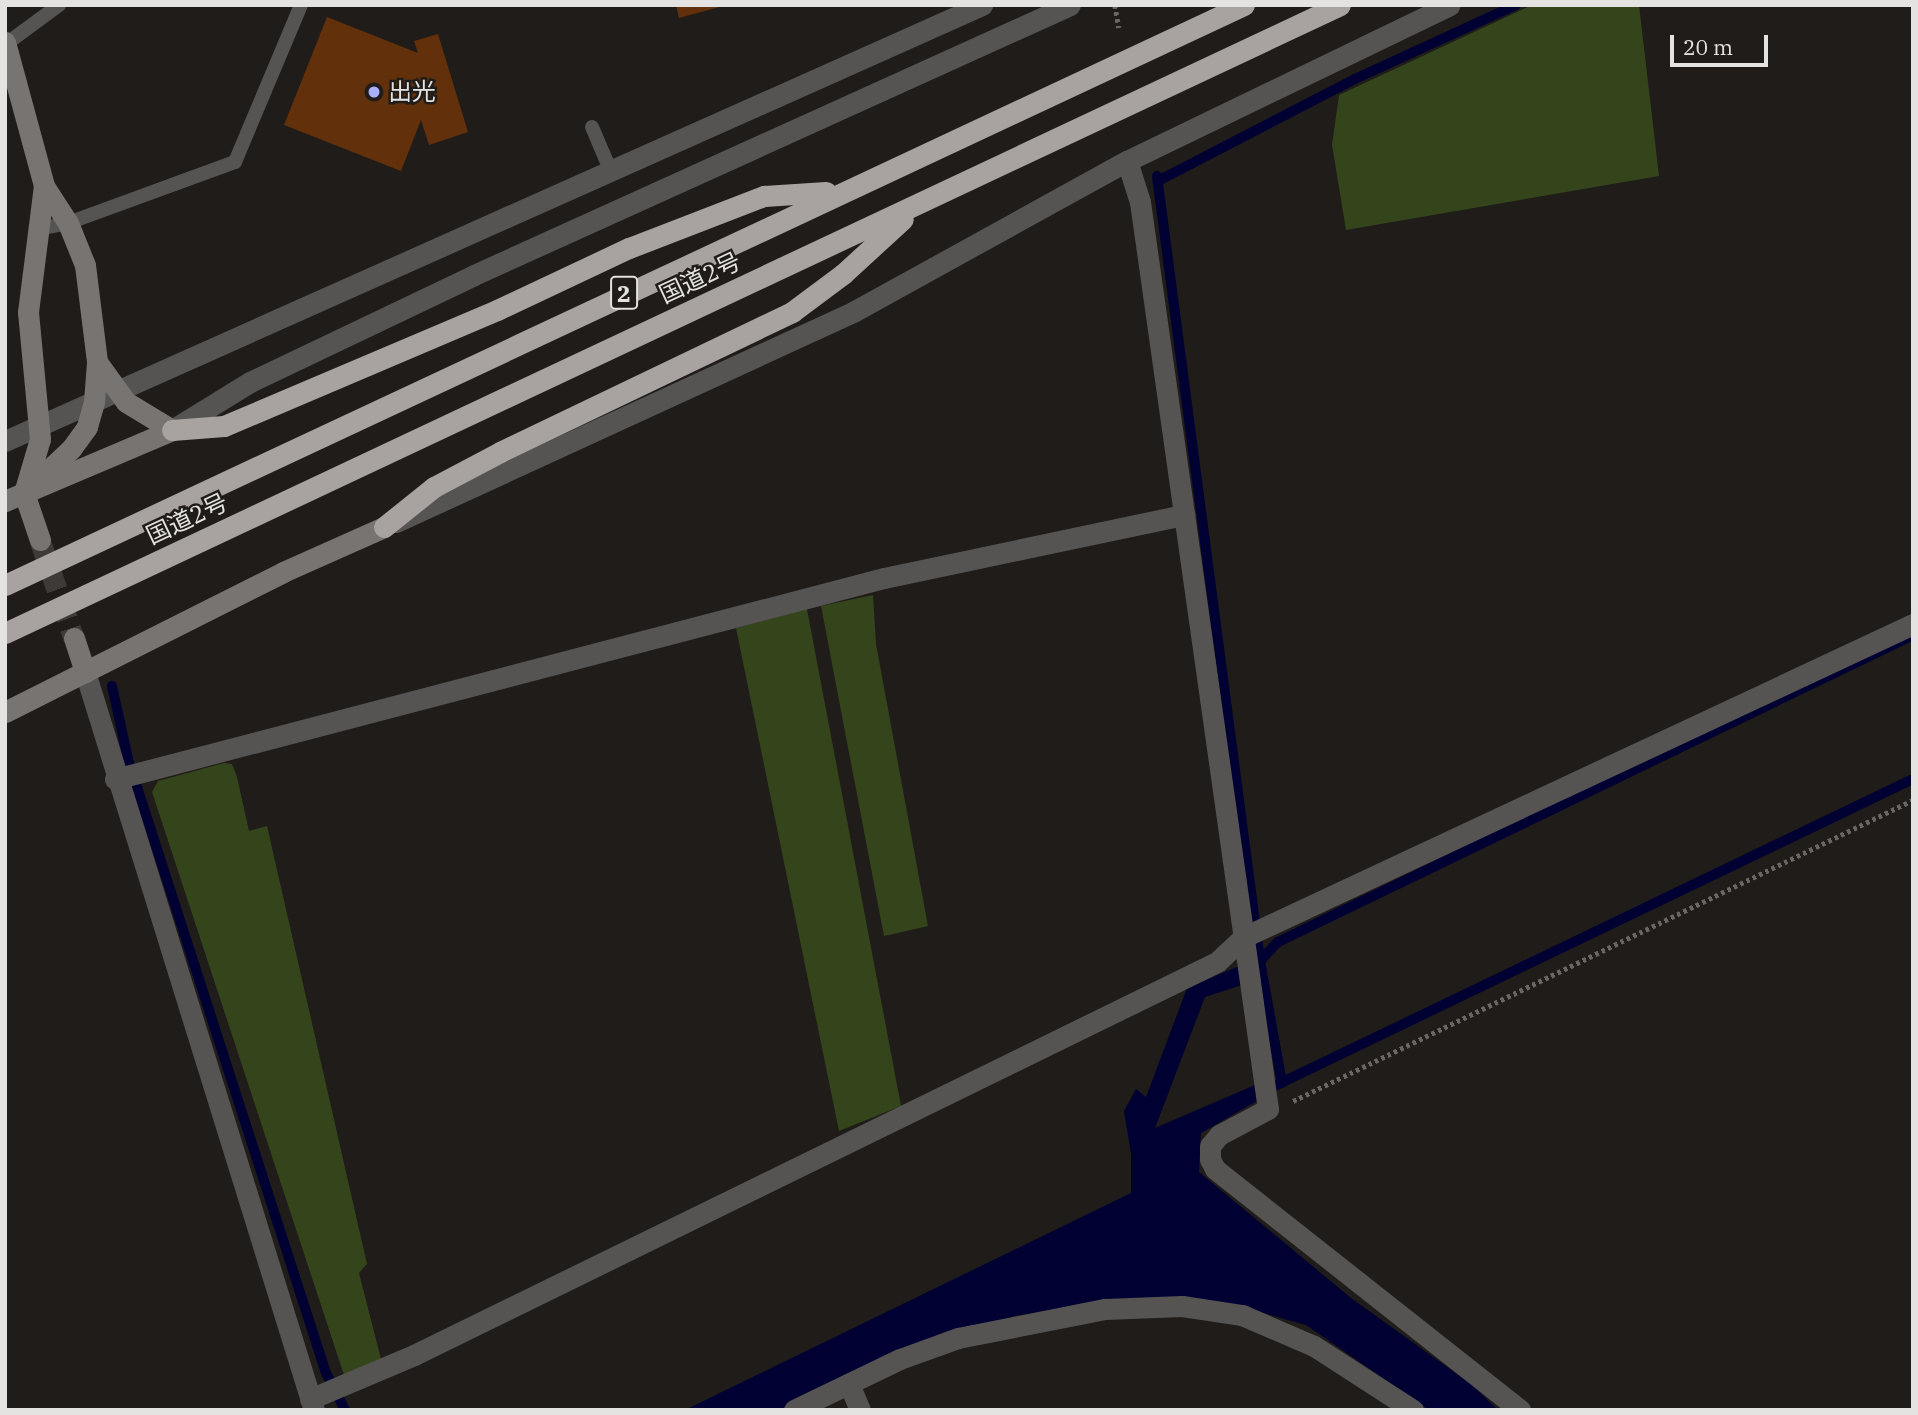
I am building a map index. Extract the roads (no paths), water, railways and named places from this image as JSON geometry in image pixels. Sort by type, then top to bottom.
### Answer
[{"type":"highway","name":"国道2号","points":[[5,585],[839,192],[1244,5]]},
{"type":"highway","name":"国道2号","points":[[5,633],[1340,5]]},
{"type":"highway","points":[[172,430],[224,426],[497,310],[629,248],[764,197],[839,192]]},
{"type":"highway","points":[[384,527],[434,487],[500,452],[792,312],[843,274],[920,203]]},
{"type":"street","points":[[5,441],[612,174],[982,5]]},
{"type":"street","points":[[15,497],[172,430],[250,382],[625,205],[1070,5]]},
{"type":"street","points":[[5,712],[283,572],[853,312],[1127,162],[1449,5]]},
{"type":"street","points":[[5,43],[44,186],[68,223],[85,265],[97,362],[94,401],[80,438],[15,497]]},
{"type":"street","points":[[1127,162],[1140,202],[1184,515],[1254,933],[1266,1095],[1210,1146],[1215,1169],[1520,1410]]},
{"type":"street","points":[[612,174],[625,205]]},
{"type":"street","points":[[40,540],[15,497],[40,424],[29,357],[28,312],[44,186]]},
{"type":"street","points":[[97,362],[117,392],[172,430]]},
{"type":"street","points":[[127,776],[884,578],[1184,515]]},
{"type":"street","points":[[74,638],[127,776],[315,1401],[345,1384],[414,1355],[1217,962],[1254,933],[1913,624]]},
{"type":"street","points":[[794,1410],[900,1359],[970,1335],[1105,1309],[1182,1306],[1242,1315],[1314,1346],[1413,1410]]},
{"type":"street","points":[[849,1384],[860,1410]]},
{"type":"lane","points":[[5,43],[59,5]]},
{"type":"lane","points":[[38,229],[68,223],[235,162],[301,5]]},
{"type":"lane","points":[[592,127],[612,174]]},
{"type":"waterway","points":[[1158,181],[1355,79],[1516,5]]},
{"type":"waterway","points":[[1157,176],[1260,961]]},
{"type":"waterway","points":[[1282,1083],[1260,961],[1278,942],[1909,637]]},
{"type":"waterway","points":[[112,686],[128,759],[326,1373],[345,1410]]},
{"type":"waterway","points":[[1264,1091],[1913,779]]},
{"type":"tunnel","points":[[40,540],[74,638]]},
{"type":"place","name":"出光","points":[[374,92]]}]
